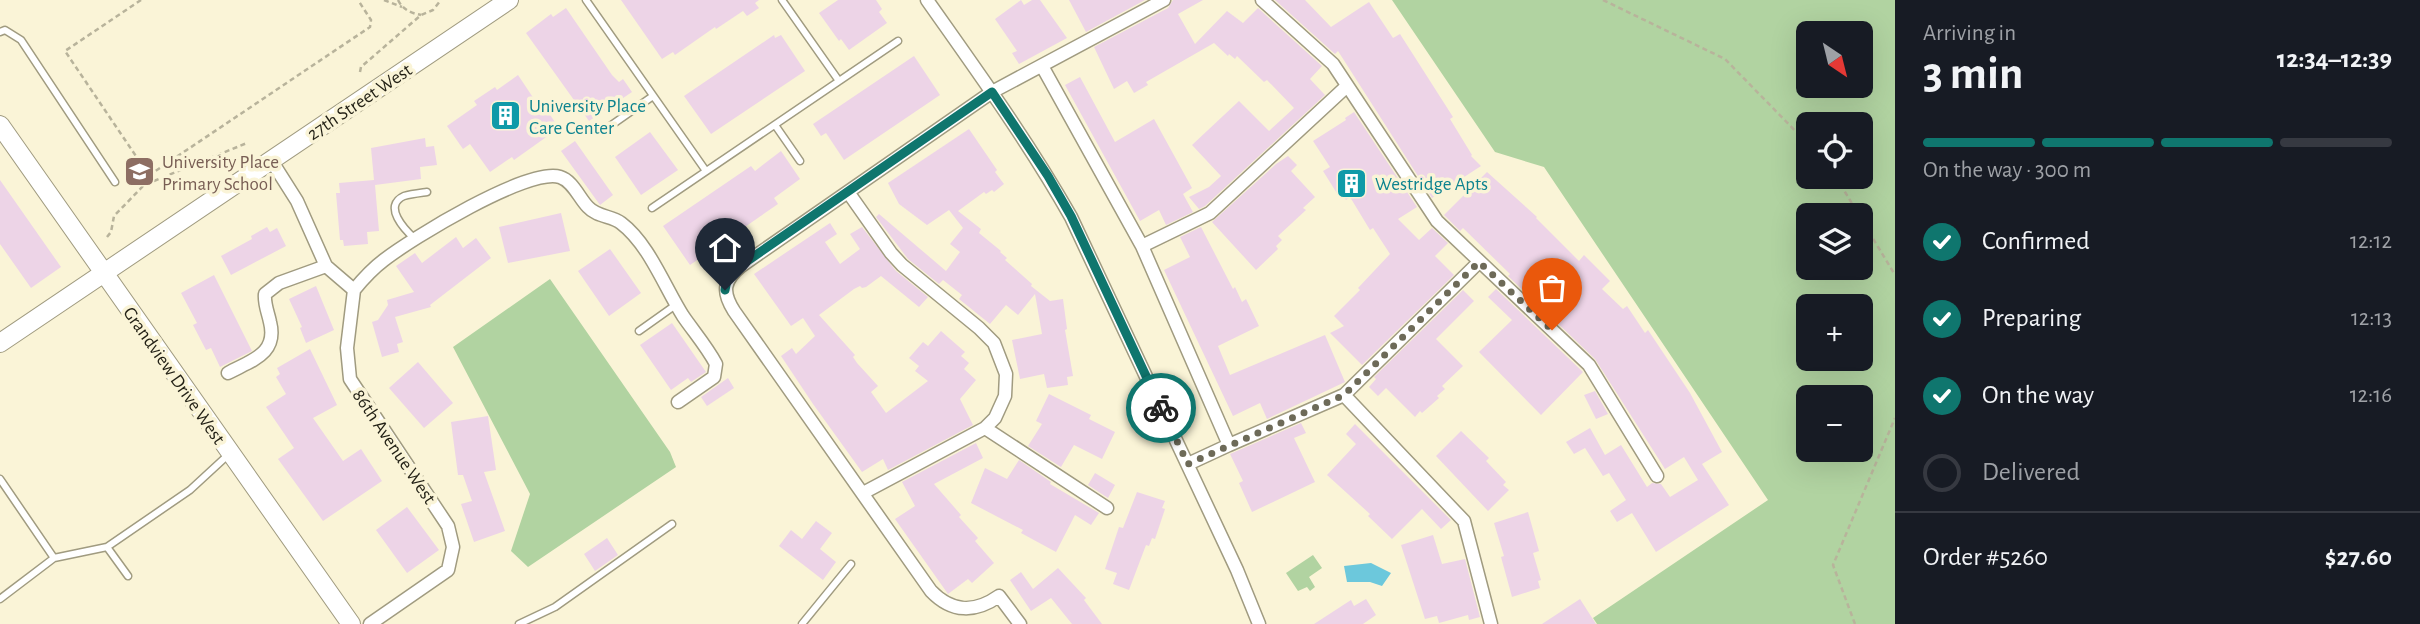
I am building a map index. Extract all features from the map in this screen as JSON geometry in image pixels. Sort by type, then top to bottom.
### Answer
[{"type":"street","points":[[927,0],[992,92],[1071,216],[1237,570],[1259,624]]},
{"type":"street","points":[[1020,624],[999,596],[981,607],[969,609],[949,605],[938,598],[924,582],[734,312],[725,290],[727,280],[740,266],[992,92],[1164,0]]},
{"type":"street","points":[[1262,0],[1333,64],[1437,221],[1589,365],[1657,477]]},
{"type":"street","name":"27th Street West","points":[[0,343],[498,3]]},
{"type":"street","points":[[1041,66],[1142,246],[1229,445]]},
{"type":"street","points":[[1142,246],[1210,213],[1347,86]]},
{"type":"street","name":"Grandview Drive West","points":[[0,125],[351,624]]},
{"type":"street","points":[[271,160],[297,201],[326,266],[354,290],[366,276],[415,239],[449,218],[520,184],[554,176],[568,182],[590,209],[621,223],[631,234],[661,274],[712,357],[717,371],[707,383],[678,402]]},
{"type":"street","points":[[848,192],[902,265],[994,343],[1003,363],[1007,384],[1002,407],[985,428],[863,493]]},
{"type":"street","points":[[1188,464],[1344,395],[1479,262]]},
{"type":"street","points":[[228,373],[261,355],[270,346],[271,323],[264,302],[265,294],[279,283],[326,266]]},
{"type":"street","name":"86th Avenue West","points":[[354,290],[347,348],[350,379],[448,526],[453,547],[448,570],[370,624]]},
{"type":"street","points":[[1344,395],[1464,521],[1491,624]]},
{"type":"street","points":[[985,428],[1107,508]]},
{"type":"lane","points":[[586,0],[706,172]]},
{"type":"lane","points":[[782,0],[839,81]]},
{"type":"lane","points":[[0,32],[5,30],[21,40],[116,181]]},
{"type":"lane","points":[[652,208],[898,41]]},
{"type":"lane","points":[[603,131],[653,96]]},
{"type":"lane","points":[[775,125],[800,161]]},
{"type":"lane","points":[[415,239],[399,223],[397,203],[405,196],[428,192]]},
{"type":"lane","points":[[639,331],[677,304]]},
{"type":"lane","points":[[0,598],[54,558],[107,547],[190,490],[230,453]]},
{"type":"lane","points":[[0,479],[54,558]]},
{"type":"lane","points":[[519,624],[555,607],[673,524]]},
{"type":"lane","points":[[107,547],[128,576]]},
{"type":"lane","points":[[802,624],[850,564]]},
{"type":"path","points":[[61,54],[141,0]]},
{"type":"path","points":[[65,51],[146,171],[154,172],[370,27],[371,20],[358,0]]},
{"type":"path","points":[[384,0],[421,15]]},
{"type":"path","points":[[398,0],[402,7]]},
{"type":"path","points":[[360,72],[361,67],[421,15],[433,10],[441,0]]},
{"type":"path","points":[[1603,0],[1725,59],[1796,132]]},
{"type":"path","points":[[107,237],[111,232],[114,216],[144,185],[247,143]]},
{"type":"path","points":[[1873,238],[1895,275]]},
{"type":"path","points":[[1855,624],[1833,565],[1895,418]]},
{"type":"green space","points":[[1392,0],[1895,0],[1895,624],[1597,624],[1593,618],[1768,500],[1544,167],[1495,152]]},
{"type":"green space","points":[[550,279],[670,452],[676,467],[528,567],[511,551],[530,494],[453,347]]},
{"type":"green space","points":[[1313,555],[1322,568],[1309,577],[1315,587],[1310,591],[1307,587],[1298,591],[1286,573]]},
{"type":"water","points":[[1371,563],[1391,573],[1382,586],[1370,582],[1347,582],[1344,566]]},
{"type":"building","points":[[621,0],[759,0],[755,3],[759,8],[747,16],[743,11],[675,55],[673,52],[662,59]]},
{"type":"building","points":[[838,0],[876,0],[882,9],[879,12],[887,23],[849,50],[819,13]]},
{"type":"building","points":[[1021,0],[1024,5],[1032,0],[1040,0],[1067,38],[1019,64],[1012,53],[1017,51],[995,19]]},
{"type":"building","points":[[1069,0],[1145,0],[1086,32]]},
{"type":"building","points":[[1173,0],[1203,0],[1178,14],[1195,44],[1227,11],[1243,23],[1258,8],[1322,66],[1310,79],[1325,95],[1199,209],[1189,197],[1209,187],[1221,176],[1192,145],[1239,101],[1269,131],[1294,108],[1267,80],[1264,82],[1237,56],[1235,59],[1229,54],[1228,56],[1214,43],[1146,82],[1148,85],[1134,93],[1127,81],[1114,89],[1094,47],[1168,8]]},
{"type":"building","points":[[1275,0],[1305,0],[1331,27],[1369,2],[1393,38],[1400,34],[1453,117],[1450,119],[1471,156],[1481,166],[1432,198],[1338,51],[1335,54]]},
{"type":"building","points":[[566,8],[612,75],[619,82],[623,79],[632,92],[589,121],[526,33],[551,14],[553,17]]},
{"type":"building","points":[[774,35],[775,38],[781,35],[805,71],[711,134],[684,96]]},
{"type":"building","points":[[914,56],[940,95],[844,160],[826,133],[821,136],[813,124]]},
{"type":"building","name":"University Place Care Center","points":[[518,75],[538,105],[542,103],[559,128],[514,160],[512,157],[490,172],[470,144],[463,149],[447,126],[477,105],[474,101],[495,87],[497,90]]},
{"type":"building","points":[[1080,77],[1115,142],[1154,119],[1192,188],[1183,194],[1193,212],[1166,225],[1159,210],[1140,221],[1065,85]]},
{"type":"building","points":[[1354,112],[1417,207],[1398,219],[1419,240],[1432,228],[1448,243],[1435,256],[1454,275],[1362,365],[1330,333],[1344,326],[1334,316],[1390,254],[1373,228],[1370,230],[1350,197],[1346,200],[1341,193],[1338,195],[1323,171],[1330,167],[1313,141]]},
{"type":"building","points":[[969,129],[1004,184],[994,192],[984,192],[958,211],[981,229],[979,233],[1001,251],[1007,258],[1005,260],[1032,284],[1031,286],[1050,301],[1063,299],[1073,376],[1067,377],[1068,385],[1047,388],[1044,374],[1020,379],[1012,340],[1042,334],[1035,294],[1018,315],[1006,305],[990,324],[959,299],[962,295],[943,280],[939,284],[908,259],[876,217],[879,214],[946,271],[960,252],[950,244],[963,228],[949,210],[927,225],[899,204],[888,183]]},
{"type":"building","points":[[650,132],[678,170],[641,195],[615,157]]},
{"type":"building","points":[[425,138],[426,147],[434,146],[437,165],[420,167],[421,179],[375,185],[379,231],[367,232],[368,244],[344,246],[343,240],[340,240],[336,193],[340,193],[339,183],[374,180],[371,148]]},
{"type":"building","points":[[575,141],[613,195],[600,205],[561,151]]},
{"type":"building","points":[[781,151],[800,179],[774,198],[778,204],[690,265],[663,226],[751,166],[755,171]]},
{"type":"building","points":[[1288,156],[1297,165],[1291,171],[1315,197],[1303,208],[1306,210],[1278,236],[1282,240],[1276,246],[1278,249],[1256,270],[1212,222]]},
{"type":"building","points":[[1487,172],[1537,217],[1579,261],[1584,255],[1610,281],[1602,289],[1623,309],[1627,306],[1645,333],[1648,330],[1690,393],[1722,452],[1702,464],[1729,505],[1656,552],[1632,513],[1617,522],[1610,511],[1626,500],[1609,473],[1603,476],[1585,448],[1574,454],[1566,442],[1590,428],[1605,455],[1621,445],[1647,487],[1652,483],[1661,484],[1670,497],[1698,480],[1684,457],[1665,469],[1595,359],[1508,276],[1510,274],[1463,228],[1460,231],[1444,215]]},
{"type":"building","points":[[0,180],[61,267],[31,288],[0,244]]},
{"type":"building","points":[[561,213],[570,251],[508,263],[499,227]]},
{"type":"building","points":[[830,223],[837,234],[825,242],[840,264],[860,249],[850,234],[862,227],[896,271],[928,297],[919,307],[881,276],[866,287],[854,289],[819,315],[855,355],[853,357],[857,363],[878,386],[871,392],[886,413],[928,381],[915,371],[919,366],[909,358],[923,342],[928,346],[941,331],[965,352],[961,356],[969,363],[964,369],[976,380],[960,399],[973,425],[888,470],[883,459],[862,472],[813,404],[781,356],[792,348],[796,354],[815,336],[803,318],[791,326],[754,274]]},
{"type":"building","points":[[267,227],[270,232],[277,228],[286,246],[231,275],[221,256],[252,239],[251,236]]},
{"type":"building","points":[[1201,227],[1233,289],[1235,287],[1242,302],[1246,299],[1259,326],[1218,346],[1230,375],[1325,335],[1345,382],[1267,419],[1260,403],[1233,416],[1164,270],[1190,257],[1180,237]]},
{"type":"building","points":[[456,237],[463,248],[476,238],[491,258],[430,305],[431,307],[395,317],[403,342],[397,344],[399,352],[382,357],[372,322],[378,320],[388,305],[387,300],[414,292],[396,266],[415,253],[422,263]]},
{"type":"building","points":[[610,249],[641,293],[609,316],[578,271]]},
{"type":"building","points":[[214,275],[252,351],[220,367],[211,348],[206,350],[193,325],[197,323],[181,293]]},
{"type":"building","points":[[316,286],[334,330],[306,343],[289,299]]},
{"type":"building","points":[[1496,289],[1583,372],[1541,415],[1479,352],[1512,320],[1488,297]]},
{"type":"building","points":[[1463,290],[1474,301],[1436,339],[1463,366],[1442,386],[1445,389],[1437,396],[1439,398],[1415,417],[1386,388],[1378,396],[1369,387],[1376,379],[1374,377]]},
{"type":"building","points":[[672,323],[706,372],[691,382],[688,378],[671,390],[640,345]]},
{"type":"building","points":[[310,349],[337,405],[313,418],[343,461],[361,449],[382,481],[323,521],[278,459],[294,448],[266,407],[286,394],[276,377],[280,374],[277,368]]},
{"type":"building","points":[[418,362],[453,403],[424,428],[389,388]]},
{"type":"building","points":[[728,378],[734,388],[707,406],[701,397]]},
{"type":"building","points":[[1595,391],[1608,414],[1596,419],[1584,395]]},
{"type":"building","points":[[1049,394],[1091,415],[1089,419],[1115,432],[1102,459],[1074,445],[1061,467],[1028,446],[1042,424],[1036,421]]},
{"type":"building","points":[[488,416],[496,470],[484,472],[505,531],[474,542],[461,504],[472,501],[463,475],[458,475],[451,422]]},
{"type":"building","points":[[1301,423],[1306,433],[1294,438],[1315,482],[1252,512],[1239,483],[1243,481],[1230,454]]},
{"type":"building","points":[[1355,424],[1451,520],[1441,529],[1422,509],[1392,539],[1368,516],[1370,514],[1327,475],[1356,444],[1346,434]]},
{"type":"building","points":[[1461,431],[1489,458],[1486,461],[1506,482],[1503,485],[1509,490],[1488,511],[1436,456]]},
{"type":"building","points":[[976,443],[983,458],[934,484],[961,515],[959,517],[978,538],[975,541],[994,563],[972,583],[968,579],[948,594],[895,519],[915,506],[902,482]]},
{"type":"building","points":[[1019,460],[1051,482],[1050,484],[1099,513],[1091,525],[1075,515],[1056,552],[1021,533],[1023,530],[971,503],[985,468],[1007,479]]},
{"type":"building","points":[[1095,473],[1115,485],[1108,498],[1088,485]]},
{"type":"building","points":[[1137,492],[1165,501],[1162,508],[1165,509],[1155,539],[1152,538],[1149,546],[1146,545],[1129,590],[1113,584],[1117,573],[1105,569],[1119,527],[1123,528]]},
{"type":"building","points":[[407,507],[439,550],[407,573],[376,530]]},
{"type":"building","points":[[1528,512],[1539,551],[1533,553],[1541,580],[1538,581],[1540,588],[1512,597],[1494,523]]},
{"type":"building","points":[[816,521],[832,533],[820,549],[836,562],[823,580],[779,546],[791,530],[802,539]]},
{"type":"building","points":[[1433,535],[1442,564],[1465,559],[1480,617],[1469,620],[1468,615],[1439,623],[1437,616],[1425,619],[1401,545]]},
{"type":"building","points":[[607,538],[618,555],[595,571],[584,554]]},
{"type":"building","points":[[1058,568],[1086,598],[1084,600],[1102,624],[1072,624],[1051,598],[1031,611],[1010,580],[1021,572],[1033,589]]},
{"type":"building","points":[[1366,599],[1376,615],[1363,624],[1314,624],[1351,600],[1354,606]]},
{"type":"building","points":[[1580,599],[1596,624],[1542,624]]},
{"type":"way so far","points":[[1161,408],[1188,464],[1344,395],[1479,262],[1552,330]]},
{"type":"place","name":"University Place Care Center","points":[[506,116]]},
{"type":"place","name":"University Place Primary School","points":[[139,172]]},
{"type":"place","name":"Westridge Apts","points":[[1352,183]]},
{"type":"route","points":[[725,290],[727,280],[740,266],[992,92],[1071,216],[1161,408]]}]
